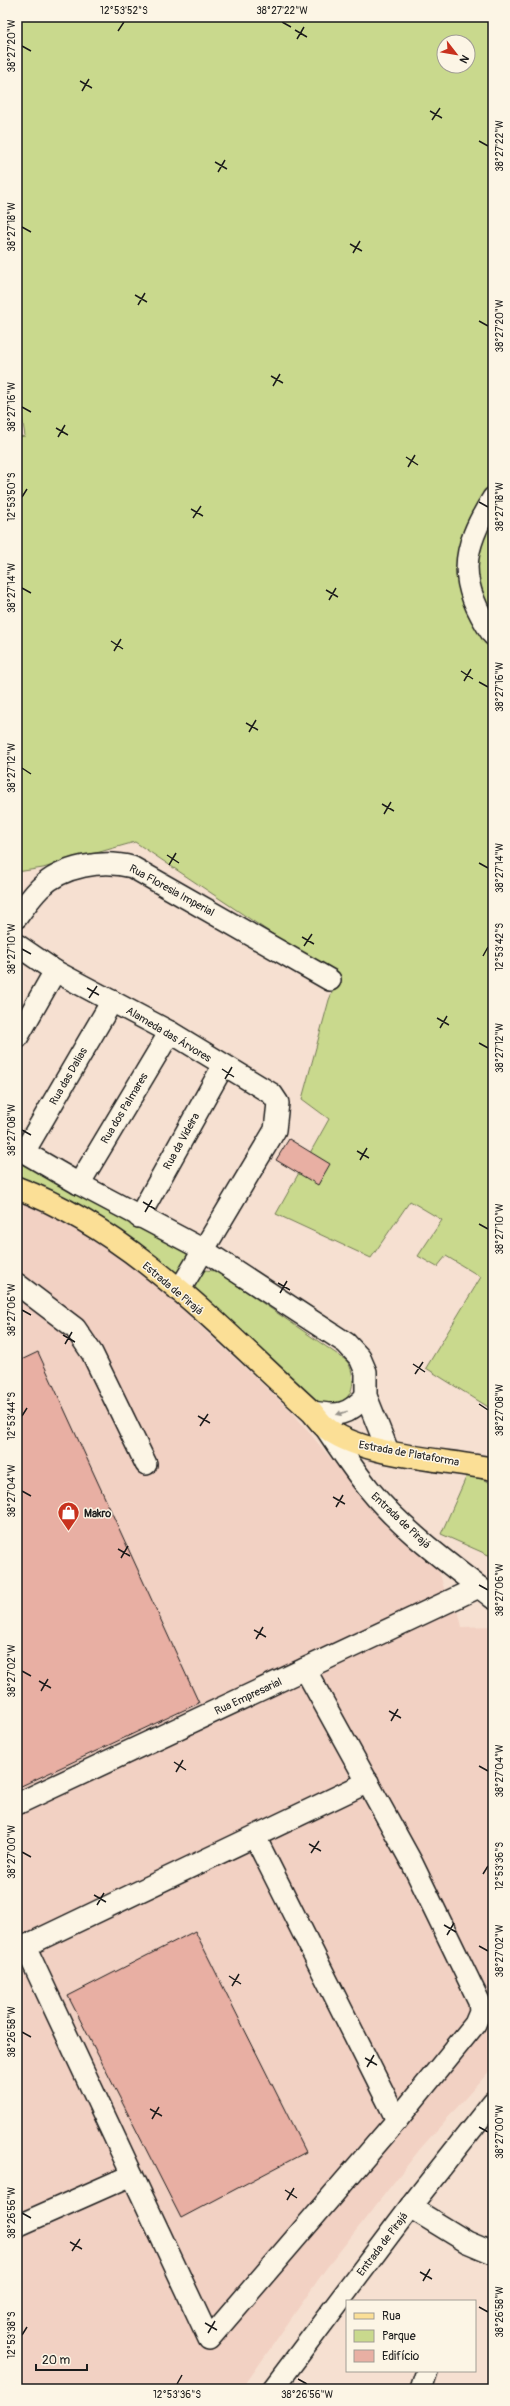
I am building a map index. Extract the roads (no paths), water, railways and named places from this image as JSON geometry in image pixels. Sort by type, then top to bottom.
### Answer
[{"type":"main road","name":"Estrada de Pirajá","points":[[17,1188],[38,1196],[77,1216],[112,1237],[179,1291],[318,1420]]},
{"type":"main road","name":"Estrada de Plataforma","points":[[318,1420],[352,1442],[388,1451],[493,1468]]},
{"type":"street","points":[[493,498],[478,522],[469,547],[467,569],[470,596],[493,635]]},
{"type":"street","name":"Rua Floresia Imperial","points":[[17,917],[40,887],[60,874],[102,863],[118,863],[132,867],[330,980]]},
{"type":"street","name":"Alameda das Árvores","points":[[17,945],[55,971],[170,1032],[223,1066],[272,1094],[278,1103],[278,1116],[275,1130],[202,1249],[179,1291]]},
{"type":"street","points":[[17,1038],[55,971]]},
{"type":"street","name":"Rua das Dalias","points":[[21,1150],[112,1001]]},
{"type":"street","name":"Rua dos Palmares","points":[[79,1184],[170,1032]]},
{"type":"street","name":"Rua da Videira","points":[[139,1217],[223,1066]]},
{"type":"street","points":[[21,1150],[139,1217],[202,1249],[346,1343],[360,1358],[366,1372],[366,1396],[388,1451]]},
{"type":"street","points":[[17,1284],[75,1328],[92,1354],[146,1464]]},
{"type":"street","points":[[318,1420],[347,1412],[366,1396]]},
{"type":"street","name":"Entrada de Pirajá","points":[[318,1420],[370,1490],[384,1505],[415,1534],[486,1593]]},
{"type":"street","name":"Rua Empresarial","points":[[17,1804],[305,1669],[486,1593]]},
{"type":"street","points":[[305,1669],[368,1782],[412,1863],[479,2001],[480,2012],[476,2024],[397,2120],[209,2339],[132,2175],[21,1948],[368,1782]]},
{"type":"street","points":[[255,1836],[397,2120]]},
{"type":"street","name":"Entrada de Pirajá","points":[[273,2389],[410,2207],[493,2102]]},
{"type":"street","points":[[17,2226],[132,2175]]},
{"type":"street","points":[[410,2207],[467,2242],[493,2252]]},
{"type":"street","points":[[421,2389],[427,2372]]},
{"type":"place","name":"Makro","points":[[69,1532]]}]
